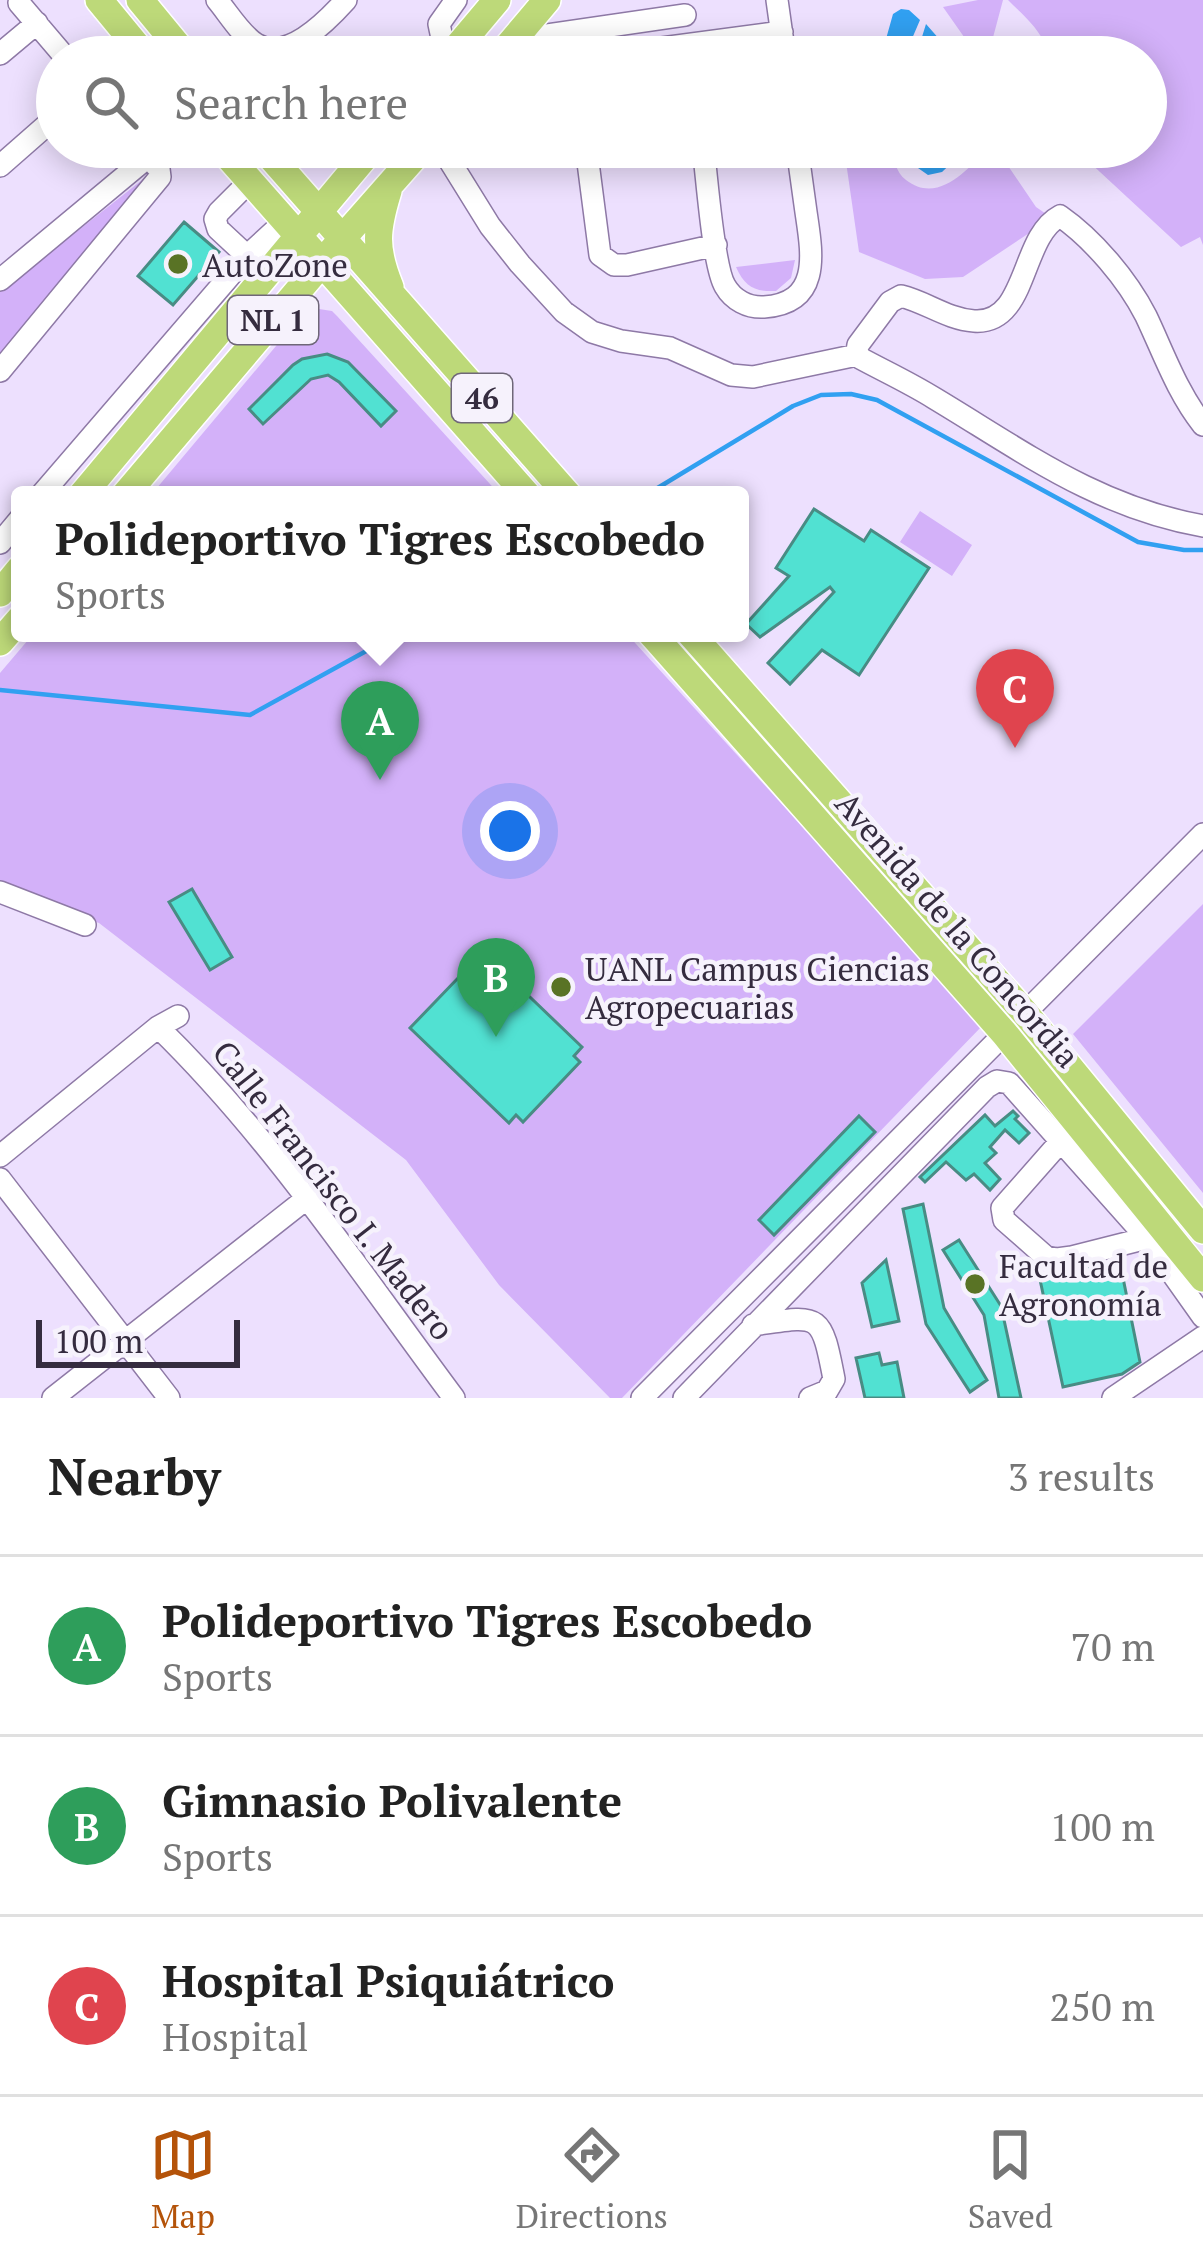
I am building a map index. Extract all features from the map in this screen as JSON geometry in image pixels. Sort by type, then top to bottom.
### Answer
[{"type":"main road","points":[[99,0],[129,36]]},
{"type":"main road","points":[[140,0],[170,36]]},
{"type":"main road","points":[[465,36],[497,0]]},
{"type":"main road","points":[[516,36],[547,0]]},
{"type":"main road","name":"46","points":[[237,168],[519,486]]},
{"type":"main road","name":"46","points":[[280,168],[560,486]]},
{"type":"main road","name":"NL 1","points":[[89,486],[176,382],[291,230],[319,213],[356,168]]},
{"type":"main road","name":"NL 1","points":[[133,486],[405,168]]},
{"type":"main road","points":[[390,185],[377,238],[380,262],[397,302]]},
{"type":"main road","points":[[271,323],[315,300],[329,298],[360,306]]},
{"type":"main road","name":"Avenida de la Concordia","points":[[659,642],[1004,1033],[1203,1278]]},
{"type":"main road","name":"Avenida de la Concordia","points":[[698,642],[1025,1013],[1203,1230]]},
{"type":"street","points":[[217,0],[248,36]]},
{"type":"street","points":[[442,36],[439,24],[456,0]]},
{"type":"street","points":[[776,0],[782,36]]},
{"type":"street","points":[[313,36],[344,1]]},
{"type":"street","points":[[19,3],[47,36]]},
{"type":"street","points":[[559,36],[684,8]]},
{"type":"street","points":[[0,54],[37,23]]},
{"type":"street","points":[[763,36],[782,32]]},
{"type":"street","points":[[0,166],[36,134]]},
{"type":"street","points":[[0,280],[139,168]]},
{"type":"street","points":[[0,370],[143,168]]},
{"type":"street","points":[[454,168],[520,265],[564,312],[592,332],[685,352],[731,375],[752,377],[857,355],[1006,445],[1109,500],[1163,519],[1203,526]]},
{"type":"street","points":[[589,168],[600,255],[608,263],[627,266],[716,245]]},
{"type":"street","points":[[706,168],[721,280],[736,300],[775,305],[805,286],[812,271],[800,168]]},
{"type":"street","points":[[248,256],[218,229],[215,219],[249,182]]},
{"type":"street","points":[[857,355],[858,344],[895,297],[907,297],[967,320],[980,322],[998,316],[1014,297],[1040,232],[1060,216],[1133,294],[1179,390],[1203,425]]},
{"type":"street","points":[[48,486],[248,256],[291,230]]},
{"type":"street","points":[[153,363],[176,382]]},
{"type":"street","points":[[642,1398],[1203,834]]},
{"type":"street","points":[[0,892],[85,925]]},
{"type":"street","name":"Calle Francisco I. Madero","points":[[0,1156],[168,1021],[193,1061],[306,1199],[440,1393]]},
{"type":"street","points":[[684,1398],[997,1081],[1009,1083],[1147,1238],[1203,1317]]},
{"type":"street","points":[[1061,1141],[1002,1208],[1004,1220],[1038,1252],[1057,1259],[1147,1238]]},
{"type":"street","points":[[0,1179],[169,1398]]},
{"type":"street","points":[[53,1398],[306,1199]]},
{"type":"street","points":[[753,1325],[805,1318],[819,1326],[834,1379],[827,1391],[810,1398]]},
{"type":"street","points":[[1113,1398],[1203,1337]]},
{"type":"shaded area","points":[[1003,0],[993,36],[963,36],[943,7]]},
{"type":"shaded area","points":[[1008,0],[1203,0],[1203,245],[1200,237],[1181,247],[1096,168],[1167,168],[1167,36],[1040,36]]},
{"type":"shaded area","points":[[847,168],[897,168],[918,187],[930,188],[952,181],[968,168],[1010,168],[1036,207],[1052,218],[963,277],[925,279],[859,252]]},
{"type":"shaded area","points":[[151,173],[0,358],[0,292]]},
{"type":"shaded area","points":[[795,260],[791,278],[776,291],[752,287],[736,267]]},
{"type":"shaded area","points":[[319,309],[332,311],[492,486],[159,486],[302,315]]},
{"type":"shaded area","points":[[920,511],[972,545],[952,576],[900,542]]},
{"type":"shaded area","name":"UANL Campus Ciencias Agropecuarias","points":[[26,642],[634,642],[983,1025],[622,1398],[610,1398],[499,1285],[406,1160],[99,923],[0,887],[0,673]]},
{"type":"shaded area","points":[[1203,904],[1203,1193],[1073,1034]]},
{"type":"water","points":[[909,10],[920,20],[913,36],[887,36],[893,14]]},
{"type":"water","points":[[918,168],[946,168],[942,172],[928,175]]},
{"type":"building","name":"AutoZone","points":[[184,222],[219,252],[173,305],[138,276]]},
{"type":"building","points":[[327,354],[348,362],[396,411],[381,426],[328,375],[311,379],[263,424],[249,409],[293,365]]},
{"type":"building","points":[[814,509],[864,541],[871,530],[929,568],[859,675],[822,650],[790,684],[768,663],[834,592],[830,587],[760,637],[749,621],[789,576],[776,568]]},
{"type":"building","points":[[192,889],[232,957],[210,970],[169,902]]},
{"type":"building","points":[[483,952],[582,1047],[574,1056],[580,1062],[523,1122],[516,1115],[509,1123],[410,1028]]},
{"type":"building","points":[[1013,1111],[1029,1133],[1019,1143],[1005,1130],[990,1147],[996,1153],[985,1163],[1000,1179],[990,1190],[974,1174],[966,1180],[946,1162],[925,1182],[920,1177],[985,1115],[995,1126]]},
{"type":"building","points":[[859,1116],[875,1132],[774,1235],[759,1220]]},
{"type":"building","points":[[923,1204],[944,1308],[987,1380],[970,1392],[926,1324],[903,1209]]},
{"type":"building","points":[[959,1240],[1001,1306],[1021,1398],[999,1398],[984,1315],[943,1250]]},
{"type":"building","points":[[886,1260],[899,1321],[872,1327],[862,1283]]},
{"type":"building","points":[[1120,1263],[1140,1362],[1122,1374],[1063,1387],[1039,1275]]},
{"type":"building","points":[[879,1353],[882,1365],[897,1362],[904,1398],[865,1398],[856,1358]]},
{"type":"waterway","points":[[661,486],[793,406],[821,395],[851,394],[877,400],[1138,542],[1203,550]]},
{"type":"waterway","points":[[0,690],[250,715],[383,642]]},
{"type":"place","name":"AutoZone","points":[[178,264]]},
{"type":"place","name":"Hospital Psiquiátrico","points":[[1015,748]]},
{"type":"place","name":"Polideportivo Tigres Escobedo","points":[[380,780]]},
{"type":"place","name":"UANL Campus Ciencias Agropecuarias","points":[[561,987]]},
{"type":"place","name":"Gimnasio Polivalente","points":[[496,1037]]},
{"type":"place","name":"Facultad de Agronomía","points":[[975,1284]]}]
